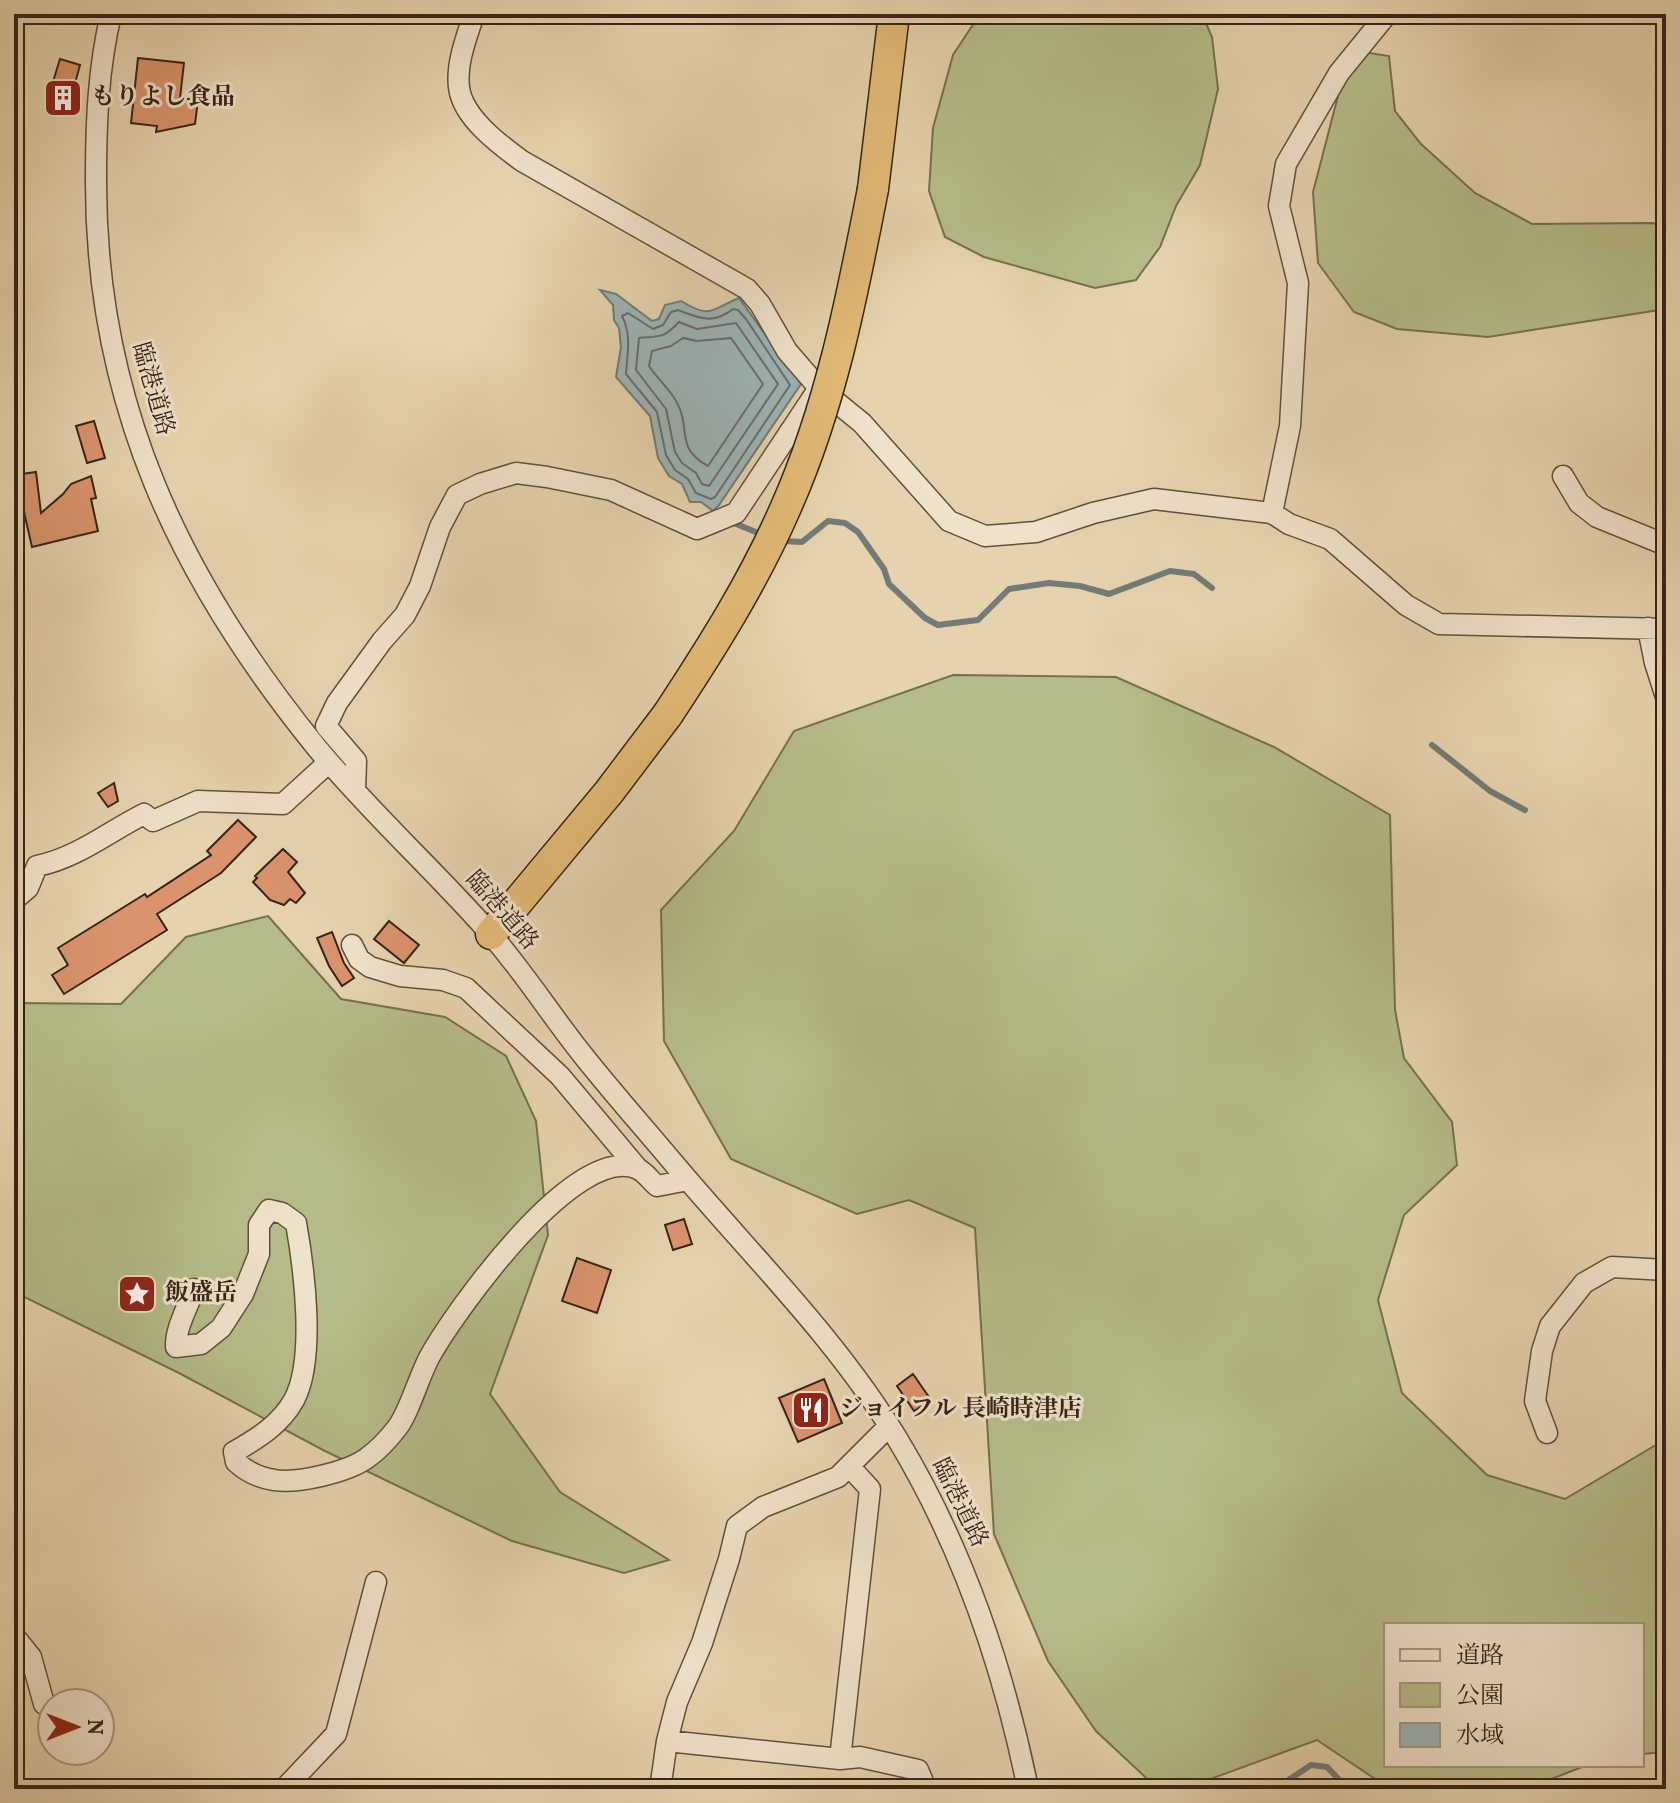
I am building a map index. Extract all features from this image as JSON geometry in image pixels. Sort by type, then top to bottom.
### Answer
[{"type":"highway","points":[[491,934],[609,792],[668,714],[718,638],[787,506],[816,428],[839,349],[873,189],[894,14]]},
{"type":"street","name":"臨港道路","points":[[111,14],[96,109],[96,219],[101,288],[115,366],[159,497],[190,562],[216,610],[329,762],[491,934],[583,1055],[791,1296],[889,1426],[951,1536],[997,1661],[1028,1789]]},
{"type":"street","points":[[474,14],[459,72],[459,90],[474,119],[489,137],[522,161],[747,289],[760,304],[787,351],[819,388],[862,423],[949,521],[985,536],[1036,532],[1093,513],[1154,499],[1272,513],[1289,524],[1330,539],[1406,605],[1439,624],[1657,628],[1655,663],[1666,697]]},
{"type":"street","points":[[1272,513],[1290,426],[1298,283],[1279,206],[1286,164],[1339,73],[1387,14]]},
{"type":"street","points":[[355,791],[356,761],[326,726],[337,703],[405,615],[420,586],[440,527],[457,495],[516,473],[547,477],[611,490],[697,529],[736,513],[819,388]]},
{"type":"street","points":[[1563,476],[1579,503],[1597,517],[1666,545]]},
{"type":"street","points":[[14,900],[28,888],[37,866],[89,848],[106,833],[144,814],[153,821],[198,801],[283,804],[329,762]]},
{"type":"street","points":[[352,945],[359,959],[370,967],[400,976],[443,980],[466,988],[560,1076],[638,1169],[657,1186],[688,1180]]},
{"type":"street","points":[[194,1289],[184,1319],[175,1334],[176,1347],[201,1344],[221,1328],[243,1294],[259,1254],[259,1225],[269,1210],[282,1213],[296,1223],[307,1316],[302,1372],[294,1400],[268,1433],[234,1452],[236,1462],[245,1470],[274,1480],[302,1479],[337,1471],[367,1458],[399,1426],[431,1355],[465,1301],[507,1248],[562,1195],[594,1175],[615,1167],[638,1169]]},
{"type":"street","points":[[1547,1433],[1535,1401],[1542,1351],[1550,1326],[1584,1283],[1612,1267],[1666,1270]]},
{"type":"street","points":[[660,1789],[677,1702],[702,1643],[737,1526],[763,1507],[838,1477],[889,1426]]},
{"type":"street","points":[[840,1759],[870,1489],[849,1466]]},
{"type":"street","points":[[284,1789],[336,1734],[376,1582]]},
{"type":"street","points":[[14,1636],[31,1657],[39,1687]]},
{"type":"street","points":[[667,1741],[840,1759],[860,1757],[918,1770],[926,1789]]},
{"type":"green space","points":[[980,14],[1202,14],[1212,37],[1218,89],[1200,165],[1176,206],[1160,247],[1136,280],[1095,288],[984,257],[945,237],[929,191],[933,128],[953,55]]},
{"type":"green space","points":[[1350,50],[1389,56],[1395,111],[1421,144],[1475,193],[1532,224],[1653,223],[1666,229],[1666,303],[1659,310],[1488,337],[1397,329],[1354,312],[1318,263],[1313,192]]},
{"type":"green space","points":[[953,675],[1116,677],[1274,747],[1390,815],[1395,1010],[1404,1058],[1452,1122],[1457,1165],[1404,1215],[1378,1300],[1402,1393],[1487,1475],[1565,1499],[1666,1439],[1666,1752],[1644,1754],[1644,1623],[1384,1623],[1384,1767],[1582,1767],[1526,1789],[1390,1789],[1317,1740],[1183,1789],[1158,1789],[1096,1731],[1048,1661],[994,1534],[975,1228],[909,1200],[857,1214],[731,1159],[664,1041],[661,910],[734,831],[794,731]]},
{"type":"green space","points":[[268,916],[341,999],[445,1017],[506,1056],[536,1121],[548,1235],[490,1394],[560,1492],[669,1560],[624,1573],[512,1541],[323,1450],[179,1373],[14,1292],[14,1003],[121,1004],[186,937]]},
{"type":"water","points":[[600,290],[616,294],[652,321],[659,319],[665,305],[681,301],[699,310],[711,311],[739,298],[801,384],[713,511],[701,502],[690,502],[682,484],[669,476],[658,458],[650,416],[616,377],[621,347],[619,328],[614,320],[613,305]]},
{"type":"building","points":[[138,58],[184,63],[180,98],[198,100],[195,124],[156,132],[157,126],[131,123]]},
{"type":"building","name":"もりよし食品","points":[[60,59],[80,65],[66,116],[50,112],[58,85],[52,85]]},
{"type":"building","points":[[94,421],[105,458],[87,463],[76,426]]},
{"type":"building","points":[[36,472],[41,513],[71,484],[91,476],[96,498],[91,499],[98,531],[32,547],[24,512],[14,514],[14,475]]},
{"type":"building","points":[[114,783],[118,801],[108,807],[98,793]]},
{"type":"building","points":[[238,820],[256,837],[221,873],[157,914],[167,930],[64,994],[52,975],[68,965],[58,948],[145,894],[147,897],[211,855],[207,851]]},
{"type":"building","points":[[283,849],[297,862],[288,872],[305,893],[296,903],[290,899],[284,905],[270,900],[253,882],[257,878],[255,876]]},
{"type":"building","points":[[389,921],[419,945],[404,963],[374,939]]},
{"type":"building","points":[[332,932],[344,963],[354,978],[342,986],[317,938]]},
{"type":"building","points":[[684,1219],[692,1244],[673,1250],[665,1225]]},
{"type":"building","points":[[577,1258],[611,1270],[597,1313],[562,1301]]},
{"type":"building","points":[[913,1374],[931,1400],[914,1411],[897,1386]]},
{"type":"building","name":"ジョイフル 長崎時津店","points":[[824,1379],[842,1423],[798,1442],[779,1398]]},
{"type":"waterway","points":[[729,521],[763,535]]},
{"type":"waterway","points":[[782,541],[802,542],[828,521],[845,523],[858,532],[884,569],[889,584],[925,618],[938,625],[978,620],[1009,589],[1049,583],[1080,586],[1109,594],[1170,571],[1194,574],[1212,588]]},
{"type":"waterway","points":[[1432,745],[1490,791],[1525,810]]},
{"type":"waterway","points":[[1275,1789],[1311,1765],[1327,1767],[1348,1789]]},
{"type":"place","name":"もりよし食品","points":[[63,98]]},
{"type":"place","name":"飯盛岳","points":[[137,1294]]},
{"type":"place","name":"ジョイフル 長崎時津店","points":[[811,1410]]}]
